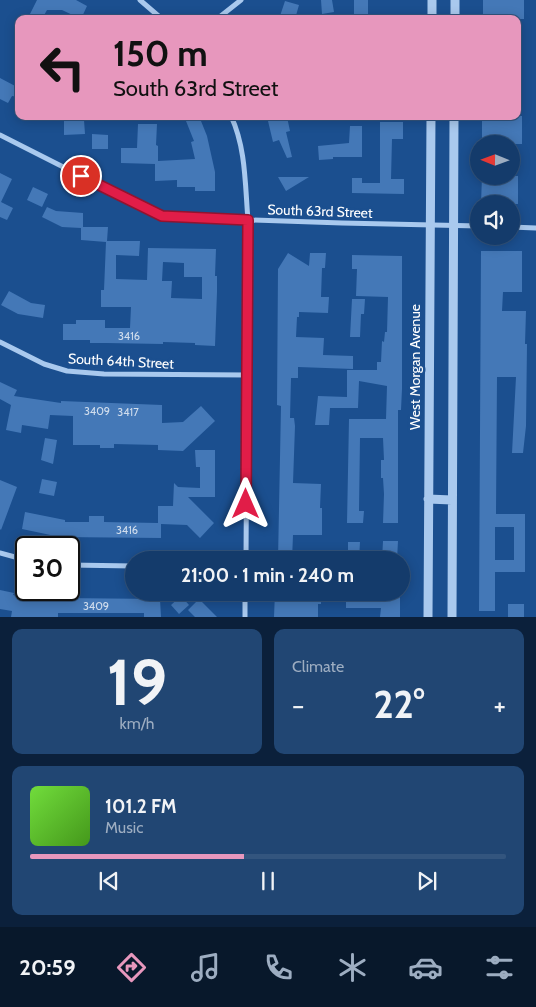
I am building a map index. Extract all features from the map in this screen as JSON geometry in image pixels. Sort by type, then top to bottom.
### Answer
[{"type":"street","points":[[140,0],[157,15]]},
{"type":"street","points":[[222,15],[241,0]]},
{"type":"street","points":[[432,0],[432,15]]},
{"type":"street","points":[[455,0],[455,15]]},
{"type":"street","points":[[233,120],[245,170],[248,220],[246,551]]},
{"type":"street","name":"West Morgan Avenue","points":[[428,617],[431,120]]},
{"type":"street","points":[[452,617],[454,120]]},
{"type":"street","name":"South 63rd Street","points":[[0,135],[162,216],[470,226]]},
{"type":"street","points":[[520,227],[536,228]]},
{"type":"street","name":"South 64th Street","points":[[0,342],[44,364],[67,371],[104,374],[247,375]]},
{"type":"street","points":[[428,499],[452,500]]},
{"type":"street","points":[[0,553],[15,557]]},
{"type":"street","points":[[80,565],[125,566]]},
{"type":"street","points":[[245,601],[245,617]]},
{"type":"building","points":[[37,0],[76,0],[87,6],[83,15],[73,15],[62,10],[47,10],[44,15],[30,14]]},
{"type":"building","points":[[321,0],[332,0],[334,12],[322,14]]},
{"type":"building","points":[[354,0],[368,0],[368,15],[354,15]]},
{"type":"building","points":[[483,0],[524,0],[524,19],[521,19],[521,15],[483,15]]},
{"type":"building","points":[[285,1],[299,5],[296,15],[280,15]]},
{"type":"building","points":[[0,78],[15,86],[15,96],[12,96],[8,103],[0,99]]},
{"type":"building","points":[[522,116],[522,144],[520,144],[520,135],[482,135],[482,120],[521,120]]},
{"type":"building","points":[[64,120],[84,120],[85,134],[64,135]]},
{"type":"building","points":[[201,120],[207,136],[215,172],[215,191],[195,191],[195,187],[177,187],[177,180],[155,181],[155,164],[121,163],[121,148],[137,148],[138,124],[157,124],[156,145],[158,146],[158,161],[195,159],[191,142],[194,141],[186,121]]},
{"type":"building","points":[[288,120],[290,131],[286,132],[292,157],[287,158],[279,140],[273,142],[268,121]]},
{"type":"building","points":[[380,122],[403,122],[403,139],[392,139],[391,179],[404,179],[404,194],[352,193],[352,178],[362,178],[362,183],[380,183]]},
{"type":"building","points":[[350,126],[362,126],[362,157],[333,157],[333,159],[319,160],[318,146],[349,143]]},
{"type":"building","points":[[92,134],[108,135],[108,149],[92,149]]},
{"type":"building","points":[[0,173],[12,179],[1,202],[13,208],[7,220],[0,217]]},
{"type":"building","points":[[278,177],[309,177],[286,191]]},
{"type":"building","points":[[482,185],[518,185],[518,195],[481,195]]},
{"type":"building","points":[[33,187],[48,194],[42,207],[27,200]]},
{"type":"building","points":[[47,207],[56,211],[83,213],[83,227],[108,227],[107,241],[140,241],[139,256],[116,255],[116,279],[147,280],[148,248],[216,249],[215,346],[195,345],[195,343],[90,343],[90,340],[63,340],[63,324],[76,324],[76,320],[105,320],[105,328],[130,328],[131,307],[101,307],[101,290],[104,290],[106,242],[81,240],[81,228],[62,227],[42,217]],"holes":[[[163,262],[184,263],[184,277],[202,277],[202,299],[171,298],[172,281],[162,281]]]},
{"type":"building","points":[[481,251],[522,251],[522,292],[503,292],[502,311],[526,311],[526,426],[523,453],[512,453],[516,377],[497,377],[496,514],[525,514],[525,572],[495,572],[495,611],[479,611]],"holes":[[[495,527],[514,527],[514,560],[495,560]]]},
{"type":"building","points":[[288,253],[309,266],[310,253],[326,253],[325,268],[322,268],[321,297],[329,297],[328,313],[299,312],[296,337],[324,338],[323,355],[353,356],[353,369],[298,367],[298,378],[291,378],[290,418],[294,418],[295,426],[293,483],[321,484],[320,508],[322,508],[322,535],[293,535],[292,551],[278,551],[281,406],[277,405],[278,269]]},
{"type":"building","points":[[352,255],[402,256],[402,389],[401,410],[398,410],[398,523],[383,523],[384,494],[383,478],[381,478],[381,460],[384,460],[383,438],[360,438],[359,511],[364,511],[363,523],[347,523],[349,419],[386,419],[387,386],[359,381],[358,408],[330,408],[329,425],[315,425],[318,396],[347,397],[347,370],[377,370],[377,362],[381,362],[382,341],[384,342],[385,332],[387,332],[388,297],[356,296],[357,269],[352,269]]},
{"type":"building","points":[[9,291],[31,303],[45,305],[43,318],[18,314],[1,305]]},
{"type":"building","points":[[352,299],[365,299],[364,314],[361,314],[360,337],[350,337]]},
{"type":"building","points":[[0,382],[17,390],[14,396],[61,403],[61,401],[162,405],[162,423],[183,422],[201,406],[215,421],[183,451],[158,450],[158,445],[114,444],[114,448],[100,448],[100,445],[73,445],[73,416],[50,415],[48,429],[22,425],[21,433],[6,430],[11,405],[0,399]]},
{"type":"building","points":[[45,438],[57,440],[53,464],[41,460]]},
{"type":"building","points":[[195,450],[215,450],[215,497],[188,497],[214,523],[200,538],[187,525],[161,524],[161,538],[55,536],[22,529],[25,512],[65,520],[65,522],[89,522],[89,516],[104,516],[104,522],[158,523],[158,506],[173,506],[174,483],[178,487],[200,488],[200,467],[196,467]]},
{"type":"building","points":[[42,479],[57,482],[54,496],[39,493]]},
{"type":"building","points":[[0,480],[17,487],[1,530],[0,529]]},
{"type":"building","points":[[383,541],[398,541],[397,551],[382,551]]},
{"type":"building","points":[[348,542],[360,542],[360,551],[348,551]]},
{"type":"building","points":[[0,590],[14,593],[15,601],[60,602],[80,601],[80,598],[160,601],[161,617],[144,617],[144,613],[58,613],[58,617],[11,617],[12,611],[0,609]]},
{"type":"building","points":[[175,601],[185,601],[189,605],[179,614],[171,605]]},
{"type":"building","points":[[197,601],[201,601],[217,617],[195,617],[188,610]]},
{"type":"building","points":[[275,601],[321,601],[321,604],[318,604],[318,617],[274,617]]},
{"type":"building","points":[[346,601],[400,601],[400,617],[380,617],[381,608],[346,608]]},
{"type":"building","points":[[508,604],[524,604],[524,617],[508,617]]},
{"type":"route","points":[[81,176],[162,216],[248,220],[246,504]]}]
